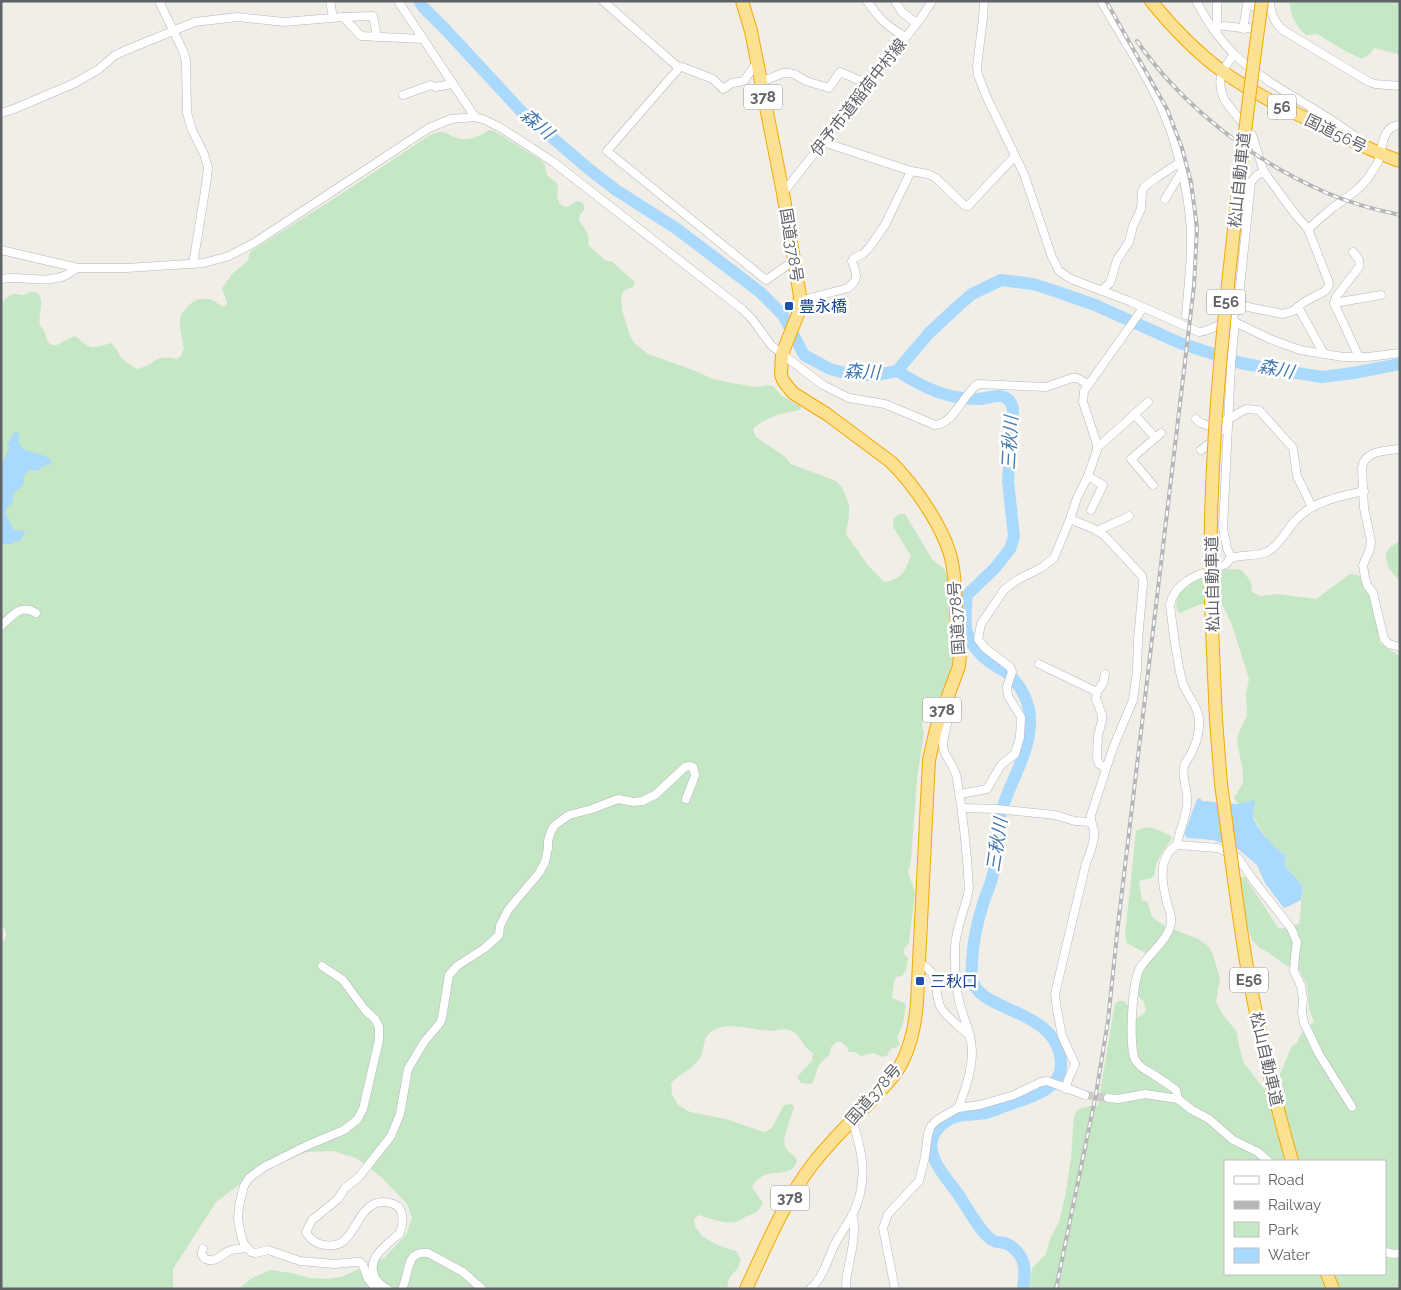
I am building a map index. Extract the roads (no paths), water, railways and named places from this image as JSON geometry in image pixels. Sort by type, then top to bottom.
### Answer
[{"type":"highway","name":"国道378号","points":[[742,1],[751,31],[783,193],[800,296],[798,314],[784,349],[782,375],[784,382],[792,393],[828,414],[875,449],[900,471],[918,494],[946,541],[952,562],[960,654],[959,666],[941,714],[931,746],[929,760],[920,964],[912,1039],[897,1071],[822,1152],[795,1190],[746,1289]]},
{"type":"highway","name":"国道56号","points":[[1151,1],[1192,46],[1222,71],[1271,101],[1400,162]]},
{"type":"highway","name":"国道56号","points":[[1157,1],[1178,32]]},
{"type":"highway","name":"松山自動車道","points":[[1267,4],[1246,114],[1226,302],[1217,409],[1210,556],[1211,605],[1221,784],[1234,880],[1247,966],[1271,1080],[1292,1160]]},
{"type":"highway","points":[[1327,1275],[1333,1289]]},
{"type":"street","points":[[159,1],[174,30],[186,61],[186,113],[208,168],[193,264]]},
{"type":"street","points":[[330,1],[333,17]]},
{"type":"street","points":[[398,1],[475,117]]},
{"type":"street","points":[[603,1],[679,68],[682,67],[713,79],[723,89],[732,83],[744,81],[757,62]]},
{"type":"street","points":[[867,1],[887,26],[905,37]]},
{"type":"street","points":[[895,1],[902,12],[916,23]]},
{"type":"street","name":"伊予市道稲荷中村線","points":[[783,193],[932,1]]},
{"type":"street","points":[[984,1],[977,66],[978,75],[1029,187],[1052,257],[1059,271],[1064,276],[1104,291],[1141,310],[1199,332],[1204,332],[1233,319]]},
{"type":"street","points":[[1101,1],[1152,91],[1170,130],[1180,167],[1191,232],[1186,315]]},
{"type":"street","points":[[1196,1],[1234,54],[1259,74],[1374,151],[1378,162],[1368,178],[1308,229]]},
{"type":"street","points":[[1217,1],[1217,30]]},
{"type":"street","points":[[1217,30],[1230,25],[1246,28],[1247,5],[1267,4],[1274,19],[1283,30],[1375,84],[1400,86]]},
{"type":"street","points":[[1,113],[75,83],[99,69],[114,56],[195,22],[237,17],[284,22],[333,17],[373,16],[377,38]]},
{"type":"street","points":[[343,17],[361,36],[423,39]]},
{"type":"street","points":[[1234,54],[1222,71],[1219,79],[1224,101],[1252,135],[1264,172],[1308,229],[1329,283],[1325,291],[1304,302],[1293,311],[1283,314],[1242,305]]},
{"type":"street","points":[[679,68],[607,151],[766,280],[795,260]]},
{"type":"street","points":[[761,82],[783,73],[788,73],[829,88],[840,72],[868,84]]},
{"type":"street","points":[[403,95],[431,85],[435,87],[452,84]]},
{"type":"street","points":[[1,250],[78,268],[126,268],[193,264],[217,260],[254,243],[429,128],[451,118],[475,117],[501,128],[552,161],[742,308],[771,345],[784,349],[823,385],[848,398],[885,404],[935,425],[940,425],[955,412],[968,393],[978,384],[1046,388],[1072,378],[1077,378],[1088,384]]},
{"type":"street","points":[[1374,151],[1382,144],[1388,131],[1395,125],[1400,125]]},
{"type":"street","points":[[823,142],[911,171],[931,175],[964,205],[968,206],[1015,156]]},
{"type":"street","points":[[1104,291],[1110,284],[1117,260],[1129,242],[1133,226],[1141,209],[1144,187],[1156,178],[1180,167]]},
{"type":"street","points":[[1164,199],[1180,167]]},
{"type":"street","points":[[799,300],[848,288],[853,284],[856,276],[852,260],[869,248],[885,226],[911,171]]},
{"type":"street","points":[[1242,305],[1239,296],[1251,182],[1264,172]]},
{"type":"street","points":[[1353,252],[1360,261],[1359,267],[1336,297],[1334,303],[1360,357]]},
{"type":"street","points":[[1,279],[16,277],[36,280],[48,279],[64,276],[78,268]]},
{"type":"street","points":[[1334,303],[1381,295]]},
{"type":"street","points":[[1231,558],[1224,538],[1224,528],[1231,364],[1234,311],[1242,305]]},
{"type":"street","points":[[1298,307],[1324,354]]},
{"type":"street","points":[[960,794],[987,789],[1001,765],[1014,754],[1020,737],[1021,717],[1008,696],[1007,687],[1012,672],[1010,667],[985,648],[978,639],[981,624],[1004,590],[1054,558],[1077,498],[1088,476],[1097,448],[1083,402],[1084,391],[1141,310]]},
{"type":"street","points":[[1233,319],[1270,339],[1291,347],[1324,354],[1360,357],[1400,353]]},
{"type":"street","points":[[1097,448],[1148,402]]},
{"type":"street","points":[[1196,419],[1202,424],[1209,426],[1229,420],[1246,409],[1259,410],[1263,413],[1293,448],[1297,476],[1312,507]]},
{"type":"street","points":[[1134,414],[1158,435],[1131,458],[1153,485]]},
{"type":"street","points":[[1201,450],[1212,442],[1229,420]]},
{"type":"street","points":[[1400,449],[1370,454],[1362,464],[1364,508],[1371,540],[1370,549],[1363,564],[1365,578],[1367,585],[1373,593],[1384,639],[1389,644],[1400,647]]},
{"type":"street","points":[[1088,476],[1103,484],[1091,510]]},
{"type":"street","points":[[1178,845],[1188,796],[1184,784],[1184,766],[1196,743],[1199,732],[1199,717],[1181,677],[1170,605],[1172,597],[1183,584],[1202,573],[1225,564],[1231,558],[1269,551],[1301,515],[1312,507],[1334,498],[1364,491]]},
{"type":"street","points":[[1097,531],[1129,516]]},
{"type":"street","points":[[1066,1089],[1066,1083],[1075,1064],[1062,1036],[1056,994],[1086,863],[1091,853],[1094,831],[1090,822],[1091,815],[1113,748],[1133,700],[1137,671],[1143,583],[1142,576],[1105,536],[1070,519]]},
{"type":"street","points":[[1,626],[17,611],[23,609],[36,613]]},
{"type":"street","points":[[1039,664],[1098,692]]},
{"type":"street","points":[[1105,674],[1096,699],[1102,715],[1098,735],[1097,759],[1099,764],[1106,768]]},
{"type":"street","points":[[941,714],[948,720],[943,742],[944,750],[954,769],[960,794],[969,888],[954,948],[959,1003],[969,1030],[972,1053],[969,1072],[958,1108]]},
{"type":"street","points":[[388,1289],[375,1279],[372,1266],[377,1254],[400,1233],[403,1219],[398,1207],[380,1201],[372,1204],[361,1216],[348,1238],[334,1245],[318,1243],[308,1236],[306,1232],[312,1220],[338,1199],[345,1188],[359,1177],[391,1136],[400,1114],[408,1069],[424,1042],[442,1018],[449,975],[452,970],[485,948],[499,935],[500,926],[508,910],[545,862],[551,831],[562,820],[569,815],[618,800],[642,801],[656,795],[680,771],[690,766],[693,767],[695,775],[686,799]]},
{"type":"street","points":[[962,808],[997,809],[1055,815],[1075,821],[1090,822]]},
{"type":"street","points":[[1178,1099],[1176,1090],[1146,1071],[1135,1060],[1133,1053],[1132,1012],[1136,977],[1147,959],[1169,932],[1172,920],[1162,878],[1166,856],[1172,848],[1178,845],[1218,848],[1238,858],[1291,928],[1297,942],[1294,956],[1294,971],[1301,986],[1304,1023],[1352,1107]]},
{"type":"street","points":[[920,964],[928,968],[934,976],[941,1008],[944,1013],[970,1036]]},
{"type":"street","points":[[322,966],[343,980],[375,1019],[379,1027],[379,1040],[361,1116],[344,1130],[264,1167],[249,1178],[244,1186],[238,1219],[244,1244],[251,1252],[256,1253],[268,1250],[300,1261],[334,1264],[360,1262],[368,1279],[377,1289]]},
{"type":"street","points":[[895,1289],[883,1228],[884,1222],[888,1214],[919,1181],[931,1126],[937,1120],[958,1108],[980,1106],[1014,1095],[1041,1082],[1047,1081],[1085,1095]]},
{"type":"street","points":[[1108,1098],[1118,1099],[1145,1094],[1178,1099],[1192,1110],[1209,1119],[1233,1140],[1258,1152],[1267,1160]]},
{"type":"street","points":[[810,1289],[821,1276],[834,1245],[852,1215],[862,1186],[861,1146],[852,1120]]},
{"type":"street","points":[[847,1289],[846,1282],[852,1252],[854,1221],[852,1215]]},
{"type":"street","points":[[203,1248],[201,1253],[203,1257],[208,1260],[215,1260],[226,1252],[247,1248]]},
{"type":"street","points":[[402,1289],[407,1280],[412,1258],[421,1252],[428,1253],[463,1272],[482,1289]]},
{"type":"street","points":[[1386,1252],[1400,1253]]},
{"type":"water","points":[[14,432],[19,433],[19,442],[22,448],[52,461],[49,465],[43,466],[37,471],[30,470],[27,472],[24,477],[24,484],[13,494],[13,502],[6,509],[6,515],[14,530],[25,530],[25,532],[20,541],[12,544],[1,544],[1,465],[10,447],[7,444]]},
{"type":"water","points":[[1200,798],[1202,801],[1238,804],[1255,800],[1253,814],[1255,821],[1266,838],[1286,856],[1284,865],[1303,886],[1301,900],[1285,908],[1283,907],[1265,883],[1257,865],[1237,848],[1213,840],[1188,838],[1185,836],[1197,799]]},
{"type":"waterway","name":"森川","points":[[419,1],[521,111],[616,190],[677,229],[760,292],[783,315],[804,355],[830,369],[853,375],[876,375],[897,371],[929,333],[957,307],[972,294],[1001,280],[1033,284],[1058,292],[1095,305],[1180,343],[1241,363],[1322,377],[1400,364]]},
{"type":"waterway","name":"三秋川","points":[[897,371],[926,387],[955,397],[977,399],[1004,397],[1008,399],[1013,409],[1008,481],[1014,537],[1010,549],[995,568],[967,595],[966,621],[968,635],[976,649],[989,662],[1006,672],[1020,688],[1027,702],[1030,723],[1026,747],[1000,816],[995,867],[974,939],[972,979],[978,990],[989,999],[1019,1013],[1048,1032],[1057,1046],[1061,1065],[1060,1073],[1056,1080],[1043,1091],[986,1113],[962,1115],[953,1118],[942,1124],[932,1139],[931,1145],[939,1168],[982,1231],[994,1241],[1011,1246],[1022,1258],[1024,1271],[1023,1289]]},
{"type":"tunnel","points":[[1085,1095],[1108,1098]]},
{"type":"railway","points":[[1056,1289],[1096,1094],[1108,1021],[1194,286],[1197,227],[1191,182],[1182,148],[1167,109],[1106,1]]},
{"type":"railway","points":[[1137,41],[1175,88],[1222,130],[1247,148],[1273,165],[1327,193],[1363,206],[1400,215]]},
{"type":"place","name":"豊永橋","points":[[789,306]]},
{"type":"place","name":"三秋口","points":[[920,981]]}]
